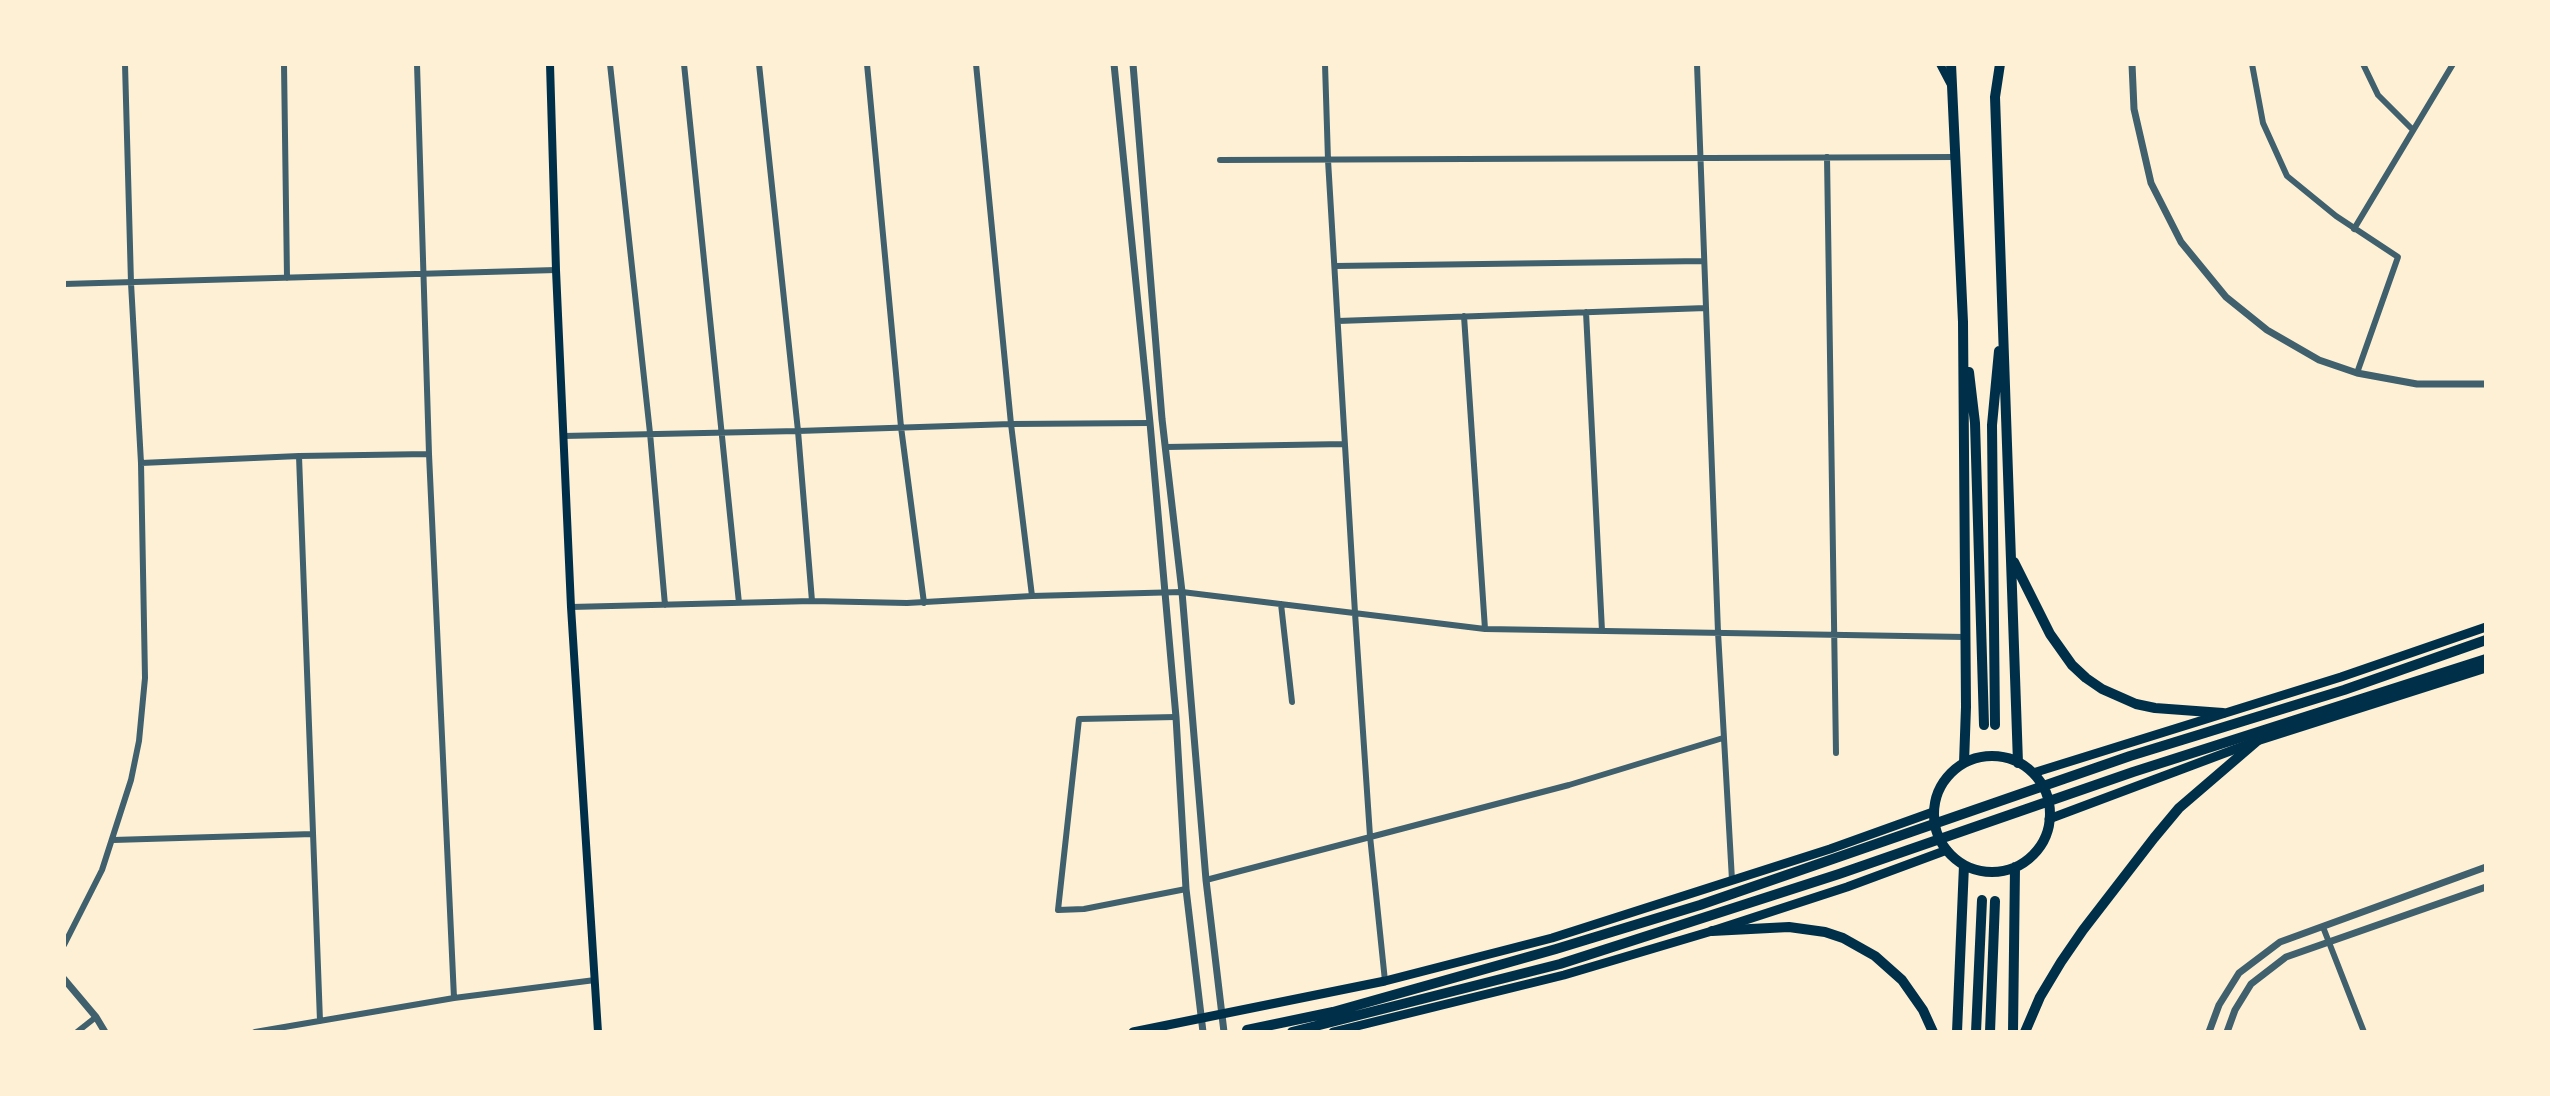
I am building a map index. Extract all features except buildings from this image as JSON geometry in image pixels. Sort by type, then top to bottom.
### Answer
[{"type":"highway","points":[[1951,64],[1963,322],[1964,763]]},
{"type":"highway","points":[[1993,64],[2018,763]]},
{"type":"highway","points":[[1995,97],[2000,64]]},
{"type":"highway","points":[[1963,322],[1975,423],[1990,725],[1992,425],[2004,306]]},
{"type":"highway","points":[[2011,557],[2050,634],[2072,665],[2086,678],[2136,704],[2223,713]]},
{"type":"highway","points":[[1247,1030],[1333,1012],[1834,860],[2130,756],[2344,690],[2486,640]]},
{"type":"highway","points":[[1292,1032],[1562,970],[2133,772],[2486,659]]},
{"type":"highway","points":[[2025,1032],[2040,997],[2061,962],[2154,838],[2179,808],[2257,741]]},
{"type":"highway","points":[[1985,757],[2018,763],[2033,773],[2043,787],[2048,802],[2049,819],[2039,848],[2015,867],[1989,872],[1964,865],[1947,850],[1938,836],[1933,812],[1940,787],[1964,763],[1985,757]]},
{"type":"highway","points":[[1957,1032],[1964,865]]},
{"type":"highway","points":[[2013,1032],[2015,867]]},
{"type":"highway","points":[[1976,1032],[1982,900]]},
{"type":"highway","points":[[1990,1032],[1995,901]]},
{"type":"highway","points":[[1712,931],[1789,927],[1807,928],[1843,938],[1875,956],[1902,980],[1923,1010],[1933,1032]]},
{"type":"main road","points":[[550,64],[571,607],[598,1032]]},
{"type":"main road","points":[[1940,64],[1952,86]]},
{"type":"main road","points":[[2033,773],[2341,677],[2486,627]]},
{"type":"main road","points":[[2049,819],[2257,741],[2486,668]]},
{"type":"main road","points":[[1133,1032],[1554,944],[1933,812]]},
{"type":"main road","points":[[1333,1032],[1363,1029],[1562,970],[1712,931],[1947,850]]},
{"type":"street","points":[[64,945],[102,870],[113,840],[137,754],[145,678],[141,463],[131,283],[125,64]]},
{"type":"street","points":[[284,64],[287,278]]},
{"type":"street","points":[[417,64],[429,454],[454,998]]},
{"type":"street","points":[[610,64],[650,433],[665,605]]},
{"type":"street","points":[[684,64],[739,603]]},
{"type":"street","points":[[759,64],[798,431],[812,601]]},
{"type":"street","points":[[867,64],[901,427],[924,603]]},
{"type":"street","points":[[976,64],[1011,424],[1032,596]]},
{"type":"street","points":[[1114,64],[1176,717],[1186,889],[1203,1032]]},
{"type":"street","points":[[1133,64],[1206,880],[1224,1032]]},
{"type":"street","points":[[1325,64],[1355,613],[1370,836],[1385,981]]},
{"type":"street","points":[[1697,64],[1718,632],[1732,880]]},
{"type":"street","points":[[2132,64],[2134,109],[2151,183],[2181,242],[2226,297],[2267,330],[2319,360],[2357,373],[2417,384],[2486,384]]},
{"type":"street","points":[[2252,64],[2263,123],[2287,176],[2354,229],[2398,257],[2357,373]]},
{"type":"street","points":[[2363,64],[2378,95],[2413,130]]},
{"type":"street","points":[[2354,229],[2453,64]]},
{"type":"street","points":[[1827,157],[1836,753]]},
{"type":"street","points":[[1220,160],[1956,157]]},
{"type":"street","points":[[1335,266],[1704,261]]},
{"type":"street","points":[[64,284],[556,270]]},
{"type":"street","points":[[1338,321],[1706,308]]},
{"type":"street","points":[[1586,312],[1602,631]]},
{"type":"street","points":[[1464,316],[1485,629]]},
{"type":"street","points":[[563,436],[1150,423]]},
{"type":"street","points":[[1166,447],[1345,444]]},
{"type":"street","points":[[141,463],[429,454]]},
{"type":"street","points":[[299,456],[320,1021]]},
{"type":"street","points":[[571,607],[812,601],[924,603],[1182,592],[1485,629],[1965,637]]},
{"type":"street","points":[[1281,604],[1292,702]]},
{"type":"street","points":[[1176,717],[1079,719],[1058,910],[1084,909],[1186,889]]},
{"type":"street","points":[[1206,880],[1569,785],[1723,738]]},
{"type":"street","points":[[113,840],[313,834]]},
{"type":"street","points":[[2209,1032],[2219,1005],[2239,973],[2280,942],[2486,867]]},
{"type":"street","points":[[2227,1032],[2235,1010],[2251,984],[2286,957],[2486,887]]},
{"type":"street","points":[[2323,927],[2364,1032]]},
{"type":"street","points":[[64,979],[105,1032]]},
{"type":"street","points":[[255,1032],[454,998],[595,980]]},
{"type":"street","points":[[77,1032],[96,1017]]}]
